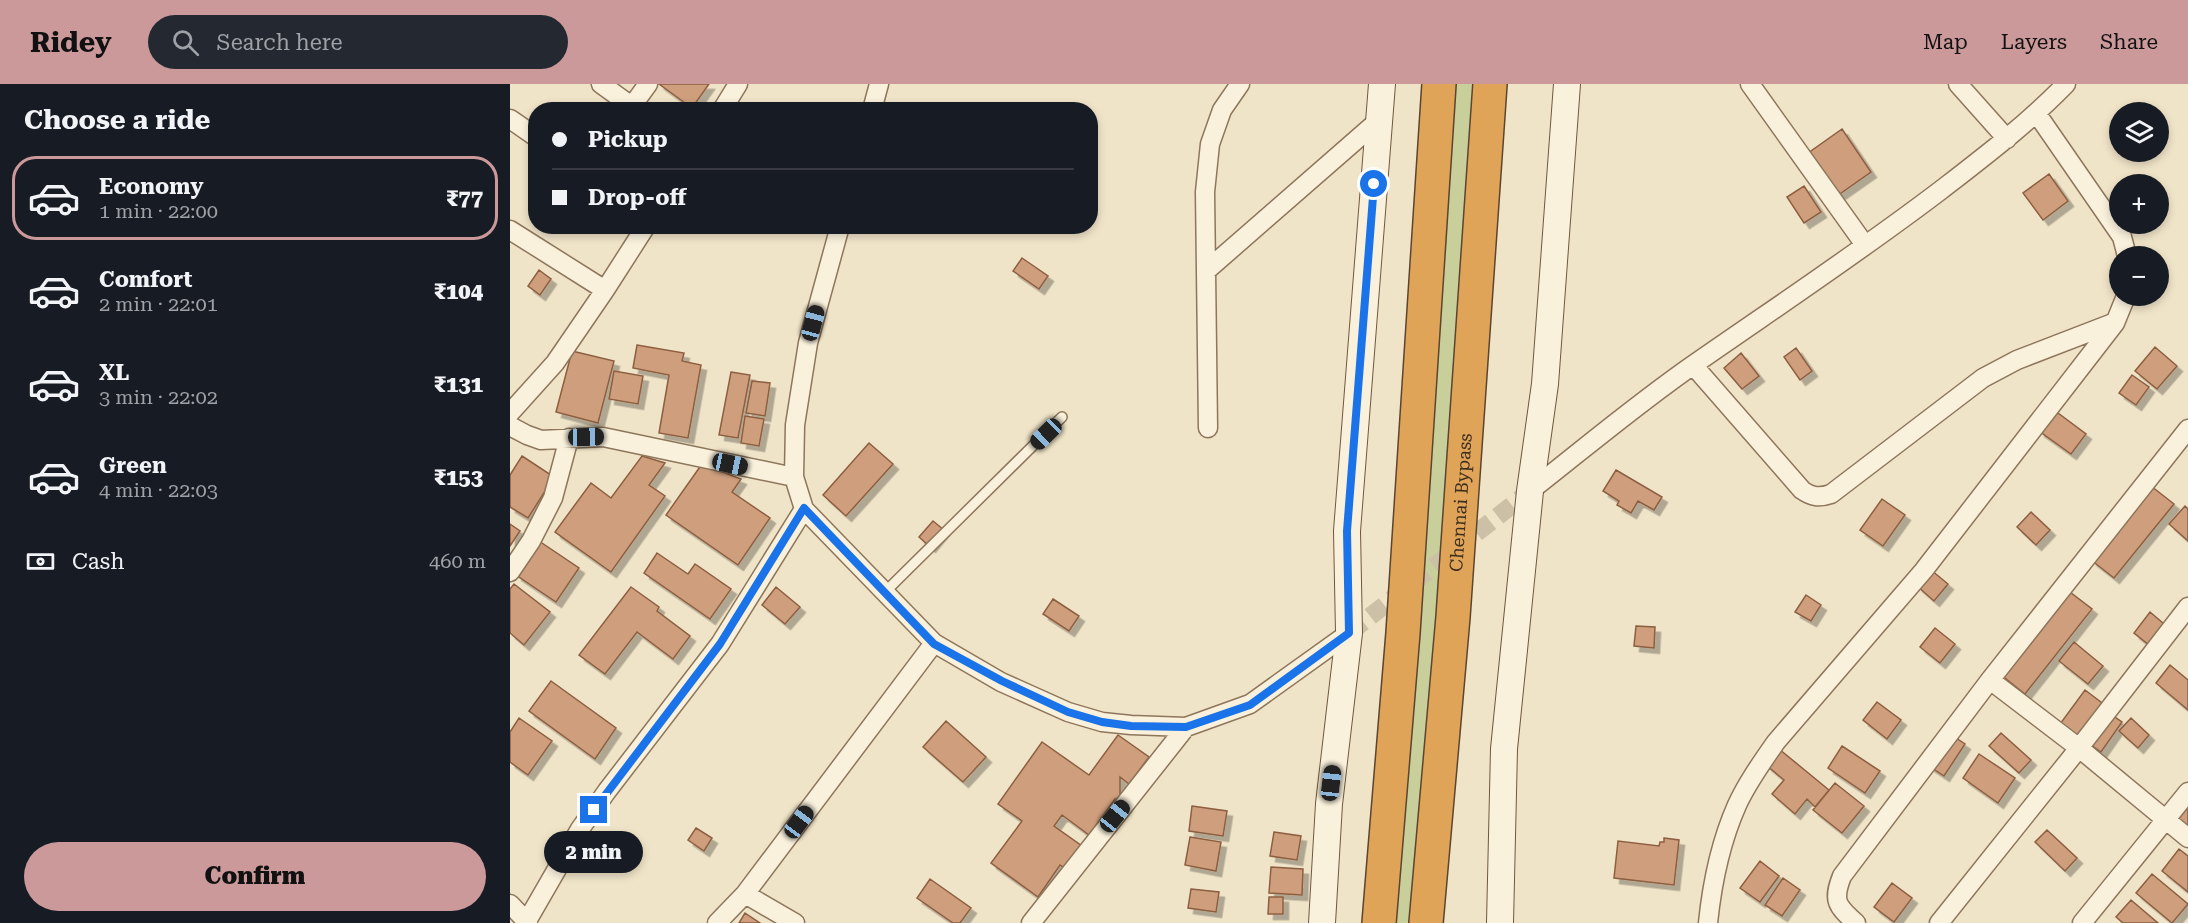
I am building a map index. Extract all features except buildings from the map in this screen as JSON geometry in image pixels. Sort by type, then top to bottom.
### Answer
[{"type":"highway","points":[[1379,923],[1403,621],[1439,84]]},
{"type":"highway","name":"Chennai Bypass","points":[[1426,923],[1453,605],[1490,84]]},
{"type":"street","points":[[601,84],[626,102]]},
{"type":"street","points":[[638,102],[648,84]]},
{"type":"street","points":[[727,102],[738,84]]},
{"type":"street","points":[[874,102],[879,84]]},
{"type":"street","points":[[1208,428],[1205,192],[1210,144],[1222,110],[1240,84]]},
{"type":"street","points":[[1322,923],[1329,804],[1349,633],[1347,531],[1382,84]]},
{"type":"street","points":[[1500,923],[1504,749],[1530,491],[1545,384],[1567,84]]},
{"type":"street","points":[[1750,84],[1865,246]]},
{"type":"street","points":[[1958,84],[2007,139]]},
{"type":"street","points":[[1530,491],[1693,365],[1865,246],[2007,139],[2037,114],[2066,84]]},
{"type":"street","points":[[2037,114],[2122,237],[2124,246]]},
{"type":"street","points":[[510,119],[528,131]]},
{"type":"street","points":[[1206,271],[1379,120]]},
{"type":"street","points":[[510,230],[605,290]]},
{"type":"street","points":[[510,413],[555,363],[641,234]]},
{"type":"street","points":[[838,234],[808,343],[795,425],[794,477],[804,508],[934,644],[1002,681],[1068,712],[1102,722],[1131,726],[1186,727],[1250,705],[1349,633]]},
{"type":"street","points":[[1708,923],[1710,902],[1724,842],[1737,805],[1757,769],[1776,742],[1924,570],[2115,322],[2122,306]]},
{"type":"street","points":[[1693,365],[1802,490],[1810,496],[1821,497],[1831,494],[1983,378],[2017,360],[2115,322]]},
{"type":"street","points":[[510,426],[541,440],[603,437],[794,477]]},
{"type":"street","points":[[1856,923],[1841,910],[1836,900],[1836,890],[1842,876],[1990,680],[2188,429]]},
{"type":"street","points":[[510,572],[531,541],[553,498],[569,438]]},
{"type":"street","points":[[510,904],[528,922],[580,829],[720,644],[804,508]]},
{"type":"street","points":[[1939,923],[2188,607]]},
{"type":"street","points":[[717,923],[745,894],[934,644]]},
{"type":"street","points":[[1990,680],[2079,748],[2188,838]]},
{"type":"street","points":[[1031,923],[1186,727]]},
{"type":"street","points":[[2082,923],[2188,792]]},
{"type":"street","points":[[745,894],[795,923]]},
{"type":"lane","points":[[884,593],[1062,417]]},
{"type":"green space","points":[[1452,84],[1477,84],[1412,923],[1391,923]]},
{"type":"tunnel","points":[[1349,633],[1530,491]]},
{"type":"route","points":[[594,810],[720,644],[804,508],[934,644],[1002,681],[1068,712],[1102,722],[1131,726],[1186,727],[1250,705],[1349,633],[1347,531],[1374,184]]}]
